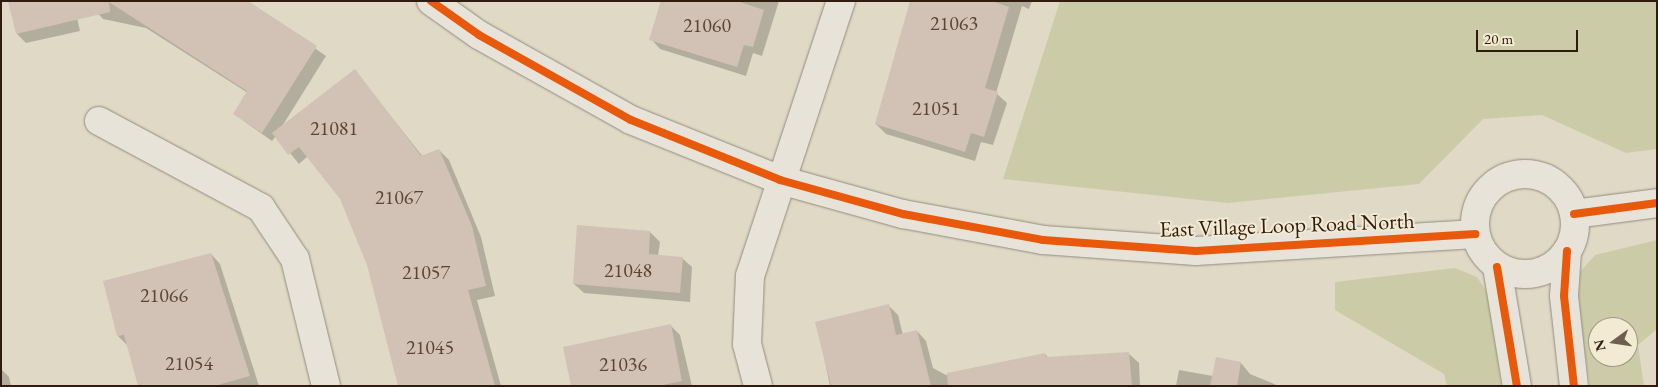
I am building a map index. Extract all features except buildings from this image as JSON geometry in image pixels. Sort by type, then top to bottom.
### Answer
[{"type":"street","name":"East Village Loop Road North","points":[[431,1],[479,35],[631,120],[780,180],[903,214],[1043,240],[1196,251],[1475,234]]},
{"type":"street","points":[[758,386],[748,344],[750,276],[780,180],[841,1]]},
{"type":"street","points":[[99,121],[261,208],[295,259],[326,386]]},
{"type":"street","points":[[1517,386],[1497,267],[1475,234],[1474,218],[1482,196],[1500,179],[1514,174],[1546,177],[1559,186],[1574,214],[1567,251],[1564,296],[1574,386]]},
{"type":"street","points":[[1574,214],[1657,203]]},
{"type":"street","points":[[1497,267],[1528,275],[1557,263],[1567,251]]},
{"type":"green space","points":[[1060,1],[1657,1],[1657,149],[1626,153],[1542,115],[1483,119],[1419,184],[1228,203],[1003,179]]},
{"type":"green space","points":[[1657,240],[1657,329],[1638,345],[1644,386],[1590,386],[1576,294],[1580,272],[1595,255]]},
{"type":"green space","points":[[1455,268],[1477,277],[1490,297],[1501,386],[1447,386],[1444,374],[1335,310],[1335,282]]},
{"type":"cycle path","points":[[431,1],[479,35],[631,120],[780,180],[903,214],[1043,240],[1196,251],[1475,234]]},
{"type":"cycle path","points":[[1574,214],[1657,203]]},
{"type":"cycle path","points":[[1567,251],[1564,296],[1574,386]]},
{"type":"cycle path","points":[[1497,267],[1517,386]]}]
